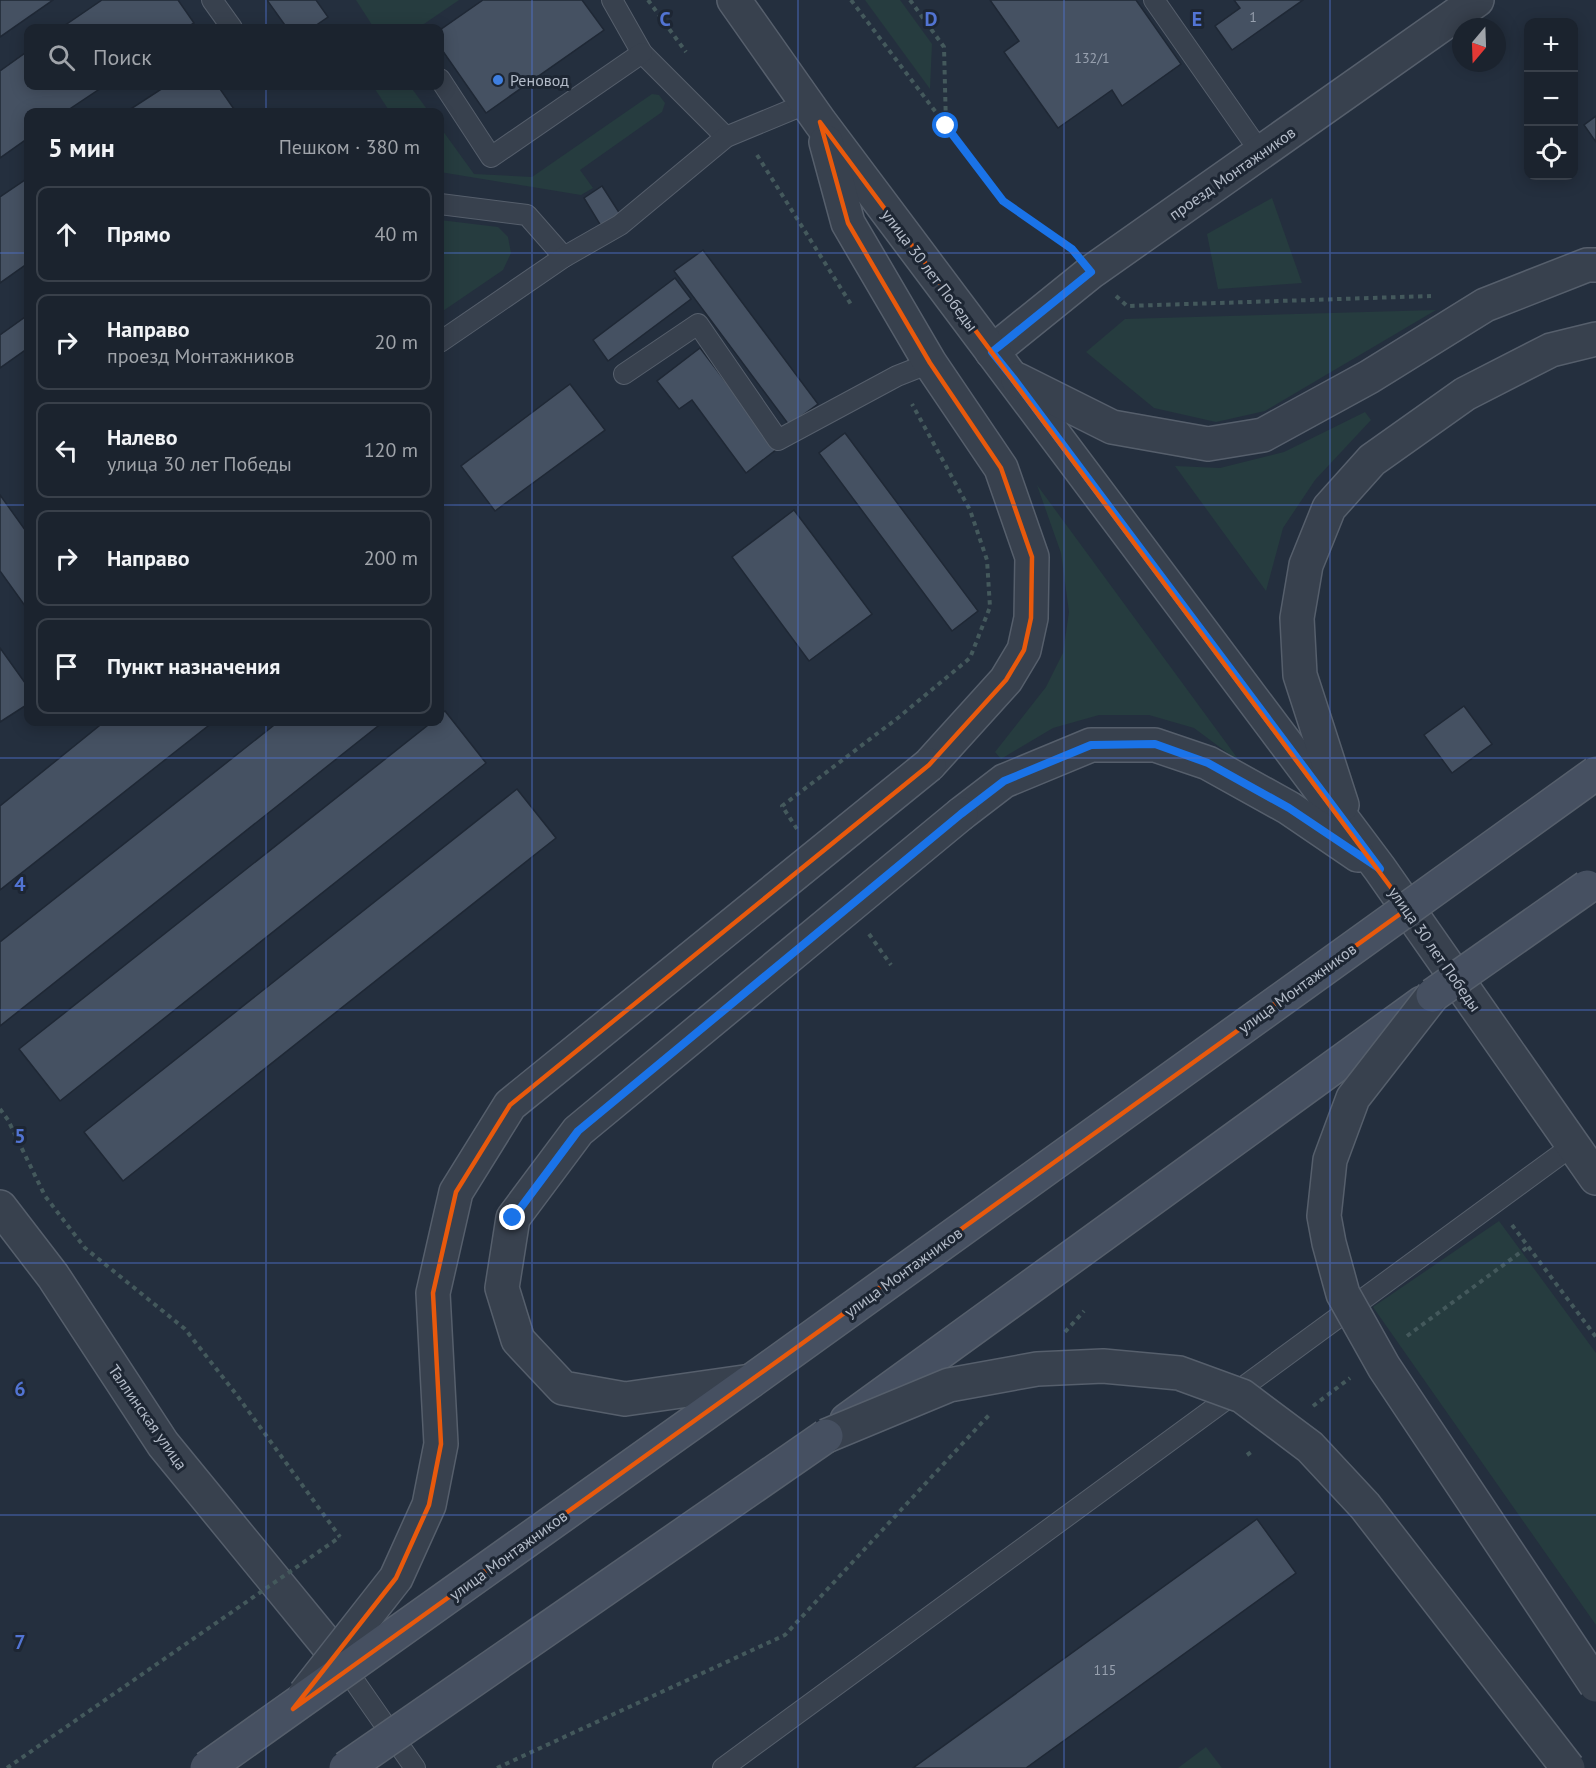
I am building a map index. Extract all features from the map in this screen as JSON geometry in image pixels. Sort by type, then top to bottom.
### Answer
[{"type":"main road","name":"улица Монтажников","points":[[207,1768],[751,1381],[1596,773]]},
{"type":"main road","points":[[346,1768],[826,1436],[1433,995],[1593,884]]},
{"type":"street","name":"улица 30 лет Победы","points":[[734,0],[814,113],[1380,869],[1588,1166]]},
{"type":"street","name":"проезд Монтажников","points":[[992,352],[1091,272],[1477,0]]},
{"type":"street","points":[[293,1708],[396,1578],[429,1504],[441,1444],[433,1293],[456,1192],[510,1105],[929,765],[1006,680],[1024,650],[1031,618],[1032,557],[1001,468],[930,363],[848,223],[814,113]]},
{"type":"street","points":[[1013,378],[1112,427],[1208,444],[1263,435],[1369,377],[1485,305],[1587,265],[1596,265]]},
{"type":"street","points":[[1350,830],[1300,675],[1299,664],[1297,618],[1306,565],[1329,508],[1372,460],[1465,394],[1551,350],[1596,339]]},
{"type":"street","points":[[751,1381],[626,1399],[562,1388],[518,1340],[502,1288],[513,1218],[578,1131],[961,814],[1004,781],[1091,745],[1155,744],[1208,763],[1289,808],[1380,869]]},
{"type":"street","points":[[1433,995],[1353,1098],[1330,1160],[1324,1216],[1329,1243],[1343,1294],[1384,1367],[1596,1685]]},
{"type":"street","name":"Таллинская улица","points":[[0,1207],[53,1276],[163,1444],[330,1648]]},
{"type":"street","points":[[826,1436],[949,1385],[1037,1369],[1103,1366],[1179,1373],[1242,1396],[1310,1446],[1365,1506],[1568,1768]]},
{"type":"lane","points":[[212,0],[229,24]]},
{"type":"lane","points":[[612,0],[642,53],[734,134]]},
{"type":"lane","points":[[1154,0],[1261,153]]},
{"type":"lane","points":[[444,85],[491,157],[642,53]]},
{"type":"lane","points":[[444,339],[564,257],[620,225],[734,134],[814,113]]},
{"type":"lane","points":[[444,205],[527,215],[564,257]]},
{"type":"lane","points":[[624,374],[698,324],[778,440],[897,376],[930,363]]},
{"type":"lane","points":[[723,1768],[1494,1202],[1588,1166]]},
{"type":"lane","points":[[330,1648],[415,1768]]},
{"type":"path","points":[[648,0],[688,56]]},
{"type":"path","points":[[851,0],[1003,201],[1072,249],[1091,272],[1127,306],[1439,296]]},
{"type":"path","points":[[910,0],[944,47],[946,126]]},
{"type":"path","points":[[734,134],[853,308]]},
{"type":"path","points":[[801,834],[782,806],[899,717],[970,658],[990,607],[987,560],[970,510],[897,376]]},
{"type":"path","points":[[865,928],[891,965]]},
{"type":"path","points":[[0,1109],[8,1120],[45,1196],[84,1248],[185,1329],[236,1394],[340,1537],[8,1768]]},
{"type":"path","points":[[1494,1202],[1596,1338]]},
{"type":"path","points":[[1060,1338],[1084,1311]]},
{"type":"path","points":[[497,1768],[785,1635],[996,1407]]},
{"type":"highlighted area","points":[[820,122],[1407,909],[293,1709],[396,1578],[429,1505],[441,1444],[433,1293],[456,1192],[510,1105],[929,765],[1006,680],[1024,650],[1031,618],[1032,557],[1001,468],[930,363],[848,223]]},
{"type":"green space","points":[[356,0],[459,0],[424,24],[371,24]]},
{"type":"green space","points":[[865,0],[900,0],[932,44],[930,89]]},
{"type":"green space","points":[[376,90],[413,90],[426,108],[387,108]]},
{"type":"green space","points":[[652,94],[659,95],[665,103],[662,112],[580,170],[593,188],[581,195],[444,173],[444,133],[474,174],[532,177]]},
{"type":"green space","points":[[1272,198],[1302,283],[1218,289],[1207,234]]},
{"type":"green space","points":[[444,220],[498,227],[508,237],[511,253],[503,270],[444,310]]},
{"type":"green space","points":[[1436,310],[1265,411],[1216,422],[1154,408],[1086,352],[1125,319]]},
{"type":"green space","points":[[1365,412],[1371,420],[1315,480],[1283,528],[1266,591],[1175,466],[1220,468],[1284,452]]},
{"type":"green space","points":[[1037,485],[1241,763],[1194,728],[1149,715],[1099,715],[1053,728],[1001,759],[995,752],[1046,687],[1063,653],[1069,612],[1061,553]]},
{"type":"green space","points":[[1499,1221],[1596,1353],[1596,1625],[1373,1307]]},
{"type":"green space","points":[[1206,1747],[1222,1768],[1178,1768]]},
{"type":"building","points":[[0,0],[53,0],[0,37]]},
{"type":"building","points":[[102,0],[178,0],[194,23],[192,24],[67,24]]},
{"type":"building","points":[[267,0],[316,0],[328,17],[318,24],[284,24]]},
{"type":"building","name":"Реновод","points":[[483,0],[582,0],[604,30],[486,113],[444,53],[444,27]]},
{"type":"building","points":[[990,0],[1136,0],[1181,64],[1122,106],[1112,90],[1058,128],[1004,52],[1019,41]]},
{"type":"building","points":[[1234,0],[1303,0],[1232,50],[1215,26],[1240,8]]},
{"type":"building","points":[[24,54],[24,90],[98,90],[71,108],[24,108],[24,141],[0,158],[0,71]]},
{"type":"building","points":[[160,90],[221,90],[233,108],[132,108]]},
{"type":"building","points":[[1596,116],[1596,142],[1584,125]]},
{"type":"building","points":[[24,181],[24,266],[0,283],[0,197]]},
{"type":"building","points":[[602,186],[620,214],[601,226],[584,198]]},
{"type":"building","points":[[703,250],[818,404],[789,425],[674,271]]},
{"type":"building","points":[[675,278],[691,299],[608,361],[593,340]]},
{"type":"building","points":[[24,318],[24,351],[0,368],[0,335]]},
{"type":"building","points":[[700,348],[777,449],[746,473],[692,400],[679,409],[657,381]]},
{"type":"building","points":[[570,384],[605,430],[495,511],[461,466]]},
{"type":"building","points":[[845,433],[978,611],[952,631],[819,453]]},
{"type":"building","points":[[0,495],[24,528],[24,604],[0,571]]},
{"type":"building","points":[[794,510],[872,614],[809,661],[732,557]]},
{"type":"building","points":[[0,648],[24,681],[24,707],[0,722]]},
{"type":"building","points":[[1464,706],[1492,744],[1452,773],[1424,735]]},
{"type":"building","points":[[444,712],[486,763],[60,1101],[19,1049],[427,726],[444,726]]},
{"type":"building","points":[[99,726],[208,726],[0,890],[0,806]]},
{"type":"building","points":[[273,726],[378,726],[0,1026],[0,942]]},
{"type":"building","points":[[517,789],[556,838],[123,1181],[84,1132]]},
{"type":"building","points":[[1257,1519],[1296,1573],[1026,1768],[913,1768]]},
{"type":"place","name":"Реновод","points":[[498,80]]},
{"type":"route","points":[[513,1218],[578,1131],[961,814],[1004,781],[1091,745],[1155,744],[1208,763],[1289,808],[1380,869],[992,352],[1091,272],[1072,249],[1003,201],[946,126]]}]
